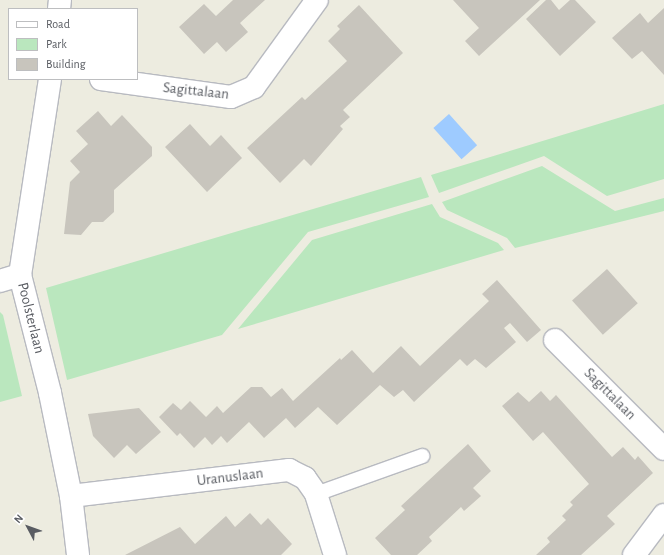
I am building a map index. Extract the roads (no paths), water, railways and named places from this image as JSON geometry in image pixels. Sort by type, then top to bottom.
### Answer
[{"type":"street","name":"Sagittalaan","points":[[108,80],[230,97],[254,87],[317,0]]},
{"type":"street","name":"Poolsterlaan","points":[[50,80],[10,278],[50,393],[71,496],[78,555]]},
{"type":"street","name":"Sagittalaan","points":[[555,340],[664,448]]},
{"type":"street","name":"Uranuslaan","points":[[71,496],[289,470],[305,478],[316,494],[335,555]]},
{"type":"street","points":[[634,555],[664,515]]},
{"type":"lane","points":[[316,494],[422,456]]},
{"type":"water","points":[[449,114],[477,145],[461,159],[433,128]]}]
